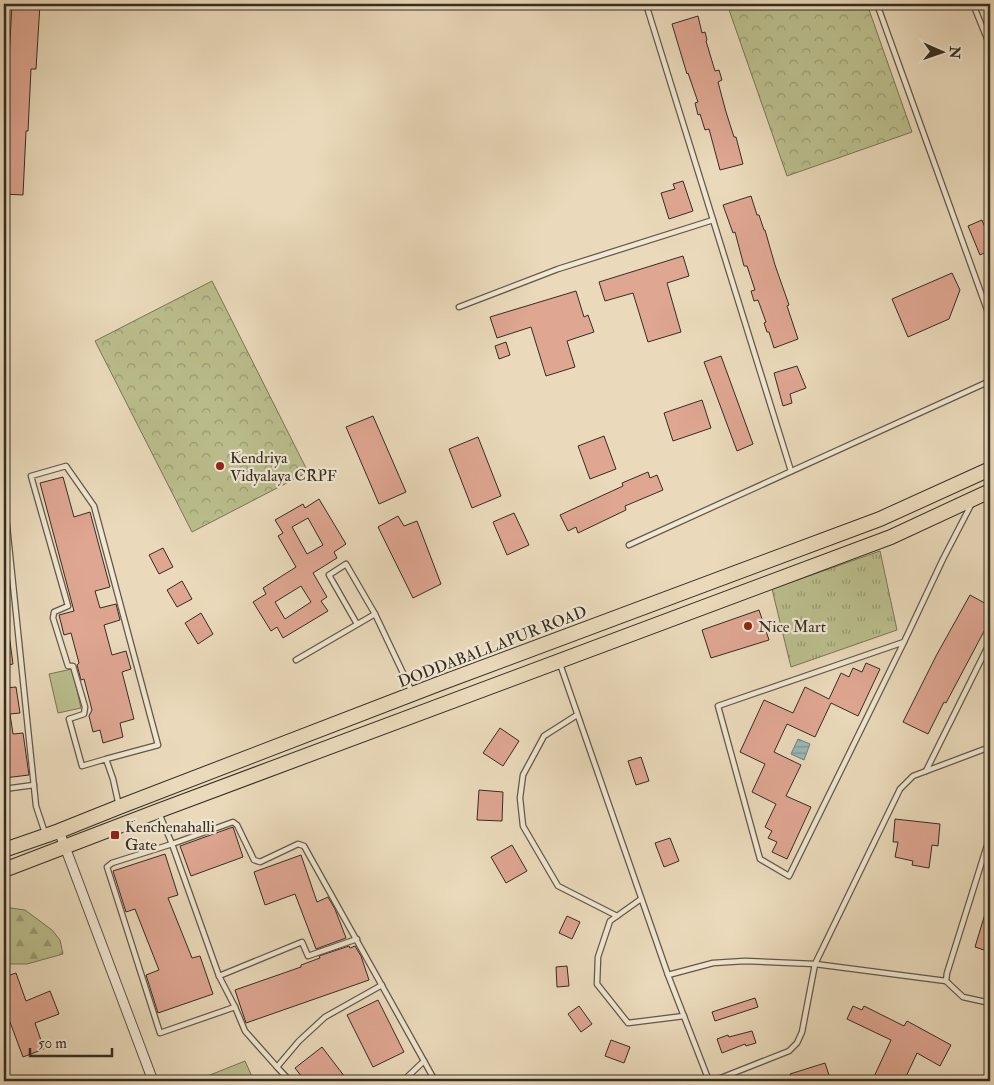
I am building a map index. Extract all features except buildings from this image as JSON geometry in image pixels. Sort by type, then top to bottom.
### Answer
[{"type":"main road","name":"DODDABALLAPUR ROAD","points":[[4,850],[880,519],[990,468]]},
{"type":"main road","points":[[4,870],[158,810],[891,537],[990,491]]},
{"type":"street","points":[[52,833],[64,847],[153,1081]]},
{"type":"lane","points":[[646,4],[791,471]]},
{"type":"lane","points":[[877,4],[990,318]]},
{"type":"lane","points":[[973,4],[990,46]]},
{"type":"lane","points":[[459,307],[558,269],[713,220]]},
{"type":"lane","points":[[629,545],[990,382]]},
{"type":"lane","points":[[66,466],[94,506],[158,745],[106,759],[82,766],[73,736],[69,719],[84,714],[85,707],[73,666],[68,666],[53,618],[54,612],[68,606],[31,476],[66,466]]},
{"type":"lane","points":[[4,497],[36,806],[52,833]]},
{"type":"lane","points":[[904,642],[718,706],[760,859],[789,876],[904,642],[943,559],[974,500]]},
{"type":"lane","points":[[357,624],[329,575],[346,564],[375,614],[414,694]]},
{"type":"lane","points":[[296,660],[375,614]]},
{"type":"lane","points":[[926,771],[990,642]]},
{"type":"lane","points":[[559,661],[668,975],[711,1081],[788,1051],[797,1043],[802,1032],[815,964],[900,789],[913,776],[990,747]]},
{"type":"lane","points":[[577,715],[544,736],[523,775],[520,798],[523,826],[558,886],[617,916]]},
{"type":"lane","points":[[106,759],[119,807]]},
{"type":"lane","points":[[4,790],[34,785]]},
{"type":"lane","points":[[158,810],[219,976],[245,1031],[290,1081]]},
{"type":"lane","points":[[235,1007],[160,1033],[107,867],[112,863],[233,822],[237,825],[254,860],[260,862],[298,844],[304,846],[435,1081]]},
{"type":"lane","points":[[946,981],[990,836]]},
{"type":"lane","points":[[641,899],[610,921],[598,957],[597,984],[628,1023],[684,1016]]},
{"type":"lane","points":[[219,976],[302,942],[308,956],[357,939]]},
{"type":"lane","points":[[668,975],[713,963],[745,961],[815,964],[946,981],[963,997],[990,1003]]},
{"type":"lane","points":[[277,1067],[299,1040],[326,1017],[382,985]]},
{"type":"lane","points":[[403,1081],[424,1061]]},
{"type":"green space","points":[[727,4],[867,4],[912,132],[787,176]]},
{"type":"green space","points":[[212,281],[308,472],[192,532],[95,341]]},
{"type":"green space","points":[[880,551],[897,630],[791,667],[772,589]]},
{"type":"green space","points":[[72,669],[81,708],[58,713],[49,674]]},
{"type":"green space","points":[[11,908],[25,910],[52,930],[60,940],[63,954],[27,964],[4,964],[4,910]]},
{"type":"green space","points":[[245,1061],[254,1081],[201,1081],[200,1079]]},
{"type":"water","points":[[798,739],[810,744],[804,760],[791,754]]},
{"type":"place","name":"Kendriya Vidyalaya CRPF","points":[[220,466]]},
{"type":"place","name":"Nice Mart","points":[[748,626]]},
{"type":"place","name":"Kenchenahalli Gate","points":[[115,835]]}]
